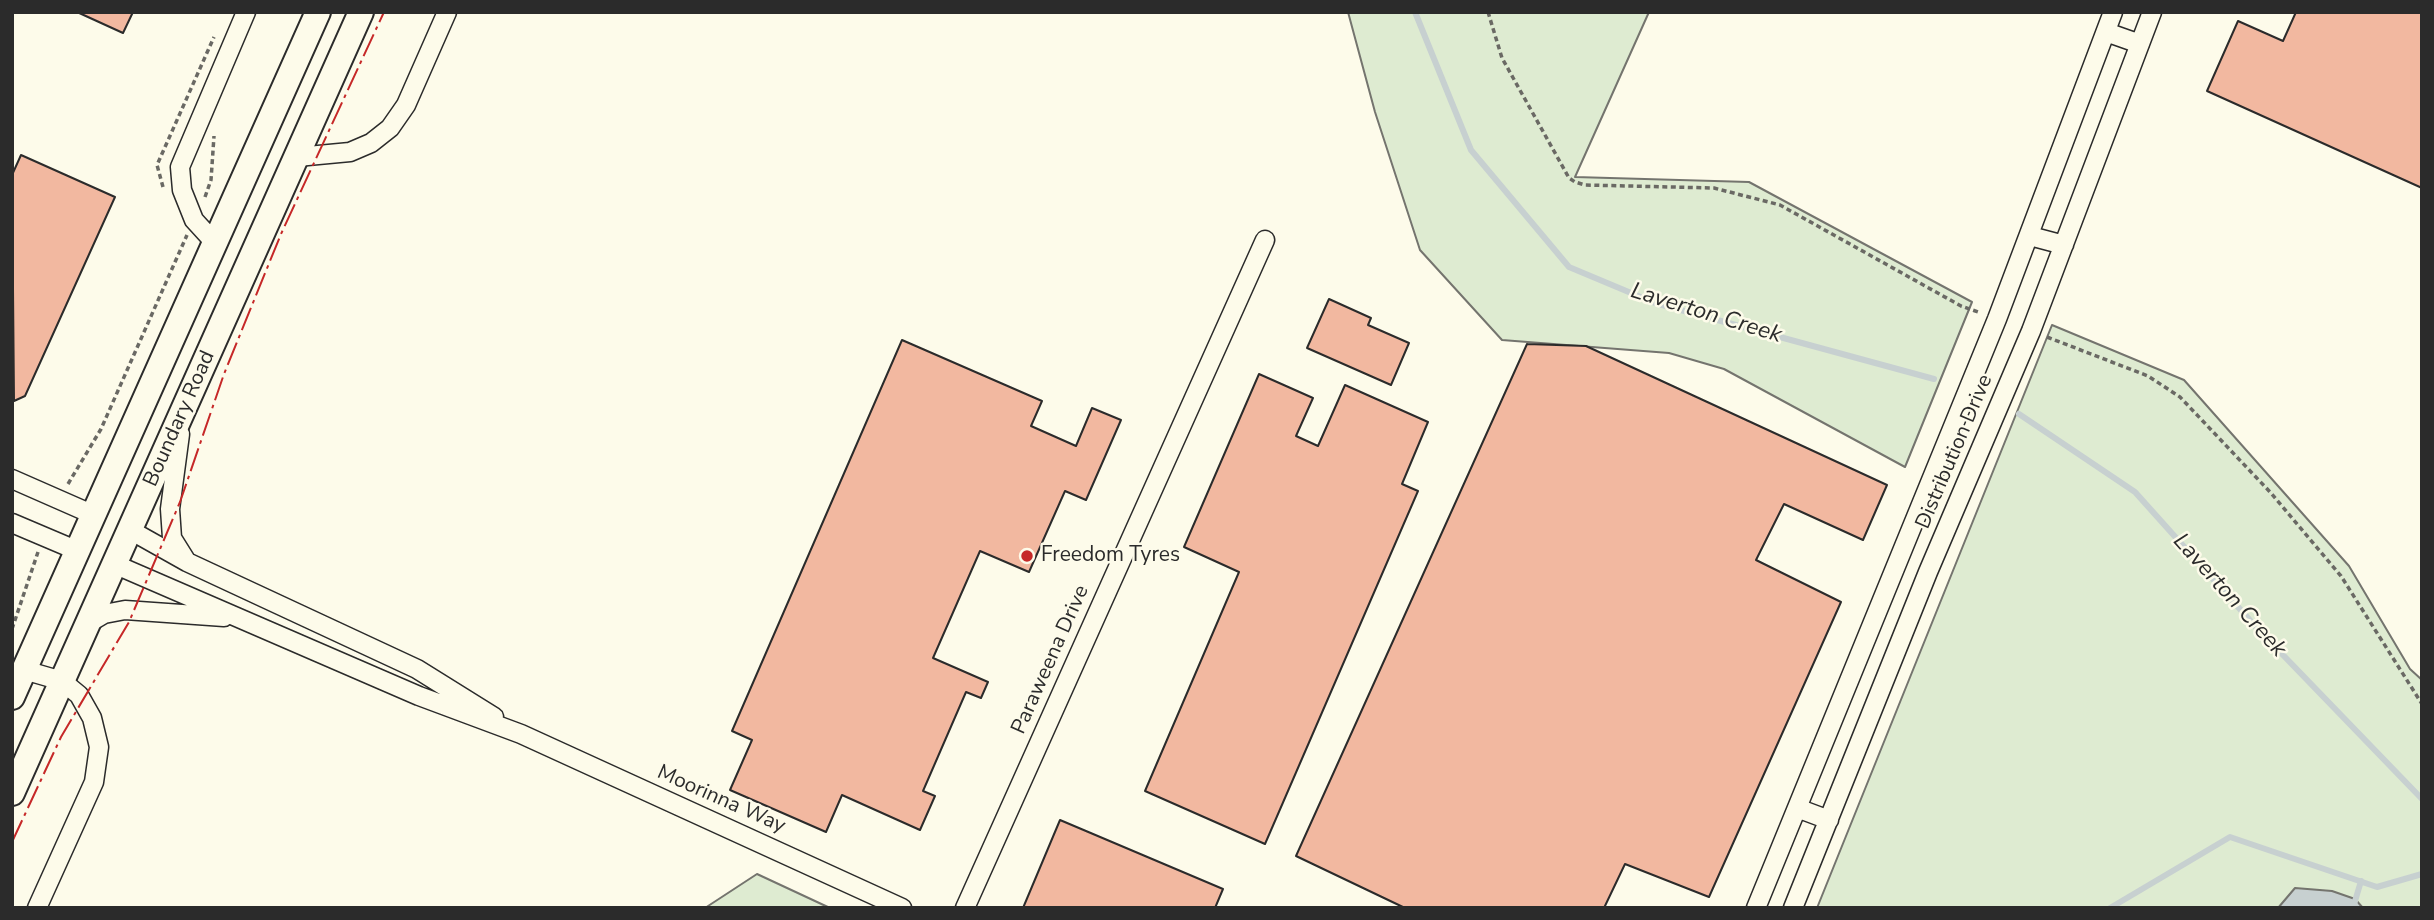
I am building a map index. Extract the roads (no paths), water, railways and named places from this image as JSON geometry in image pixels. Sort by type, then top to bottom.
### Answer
[{"type":"main road","name":"Boundary Road","points":[[12,697],[318,12]]},
{"type":"main road","name":"Boundary Road","points":[[12,793],[361,12]]},
{"type":"main road","points":[[215,243],[244,235],[270,217]]},
{"type":"main road","points":[[94,515],[130,530]]},
{"type":"main road","points":[[78,551],[114,564]]},
{"type":"street","points":[[215,243],[194,220],[182,190],[180,167],[246,12]]},
{"type":"street","points":[[297,157],[350,152],[371,143],[390,128],[406,105],[447,12]]},
{"type":"street","name":"Distribution Drive","points":[[1756,908],[1997,319],[2113,12]]},
{"type":"street","name":"Distribution Drive","points":[[1793,908],[2031,331],[2152,12]]},
{"type":"street","points":[[2106,32],[2140,44]]},
{"type":"street","points":[[2030,236],[2064,245]]},
{"type":"street","name":"Paraweena Drive","points":[[965,908],[1265,240]]},
{"type":"street","points":[[186,407],[172,473],[170,509],[172,538],[187,562]]},
{"type":"street","points":[[12,479],[94,515]]},
{"type":"street","points":[[12,523],[44,539],[78,551]]},
{"type":"street","name":"Moorinna Way","points":[[130,530],[187,562],[417,669],[520,734]]},
{"type":"street","name":"Moorinna Way","points":[[114,564],[419,696],[520,734],[902,908]]},
{"type":"street","name":"Moorinna Way","points":[[87,624],[104,614],[125,610],[242,618]]},
{"type":"street","points":[[24,670],[62,681],[79,695],[92,718],[98,739],[99,764],[37,908]]},
{"type":"street","points":[[1797,808],[1829,820]]},
{"type":"waterway","name":"Laverton Creek","points":[[1415,12],[1471,150],[1569,267],[1655,303],[1934,379]]},
{"type":"waterway","name":"Laverton Creek","points":[[2019,414],[2135,492],[2256,627],[2422,799]]},
{"type":"waterway","points":[[2110,908],[2230,837],[2377,887],[2422,874]]},
{"type":"waterway","points":[[2353,908],[2361,881]]},
{"type":"place","name":"Freedom Tyres","points":[[1027,556]]}]
